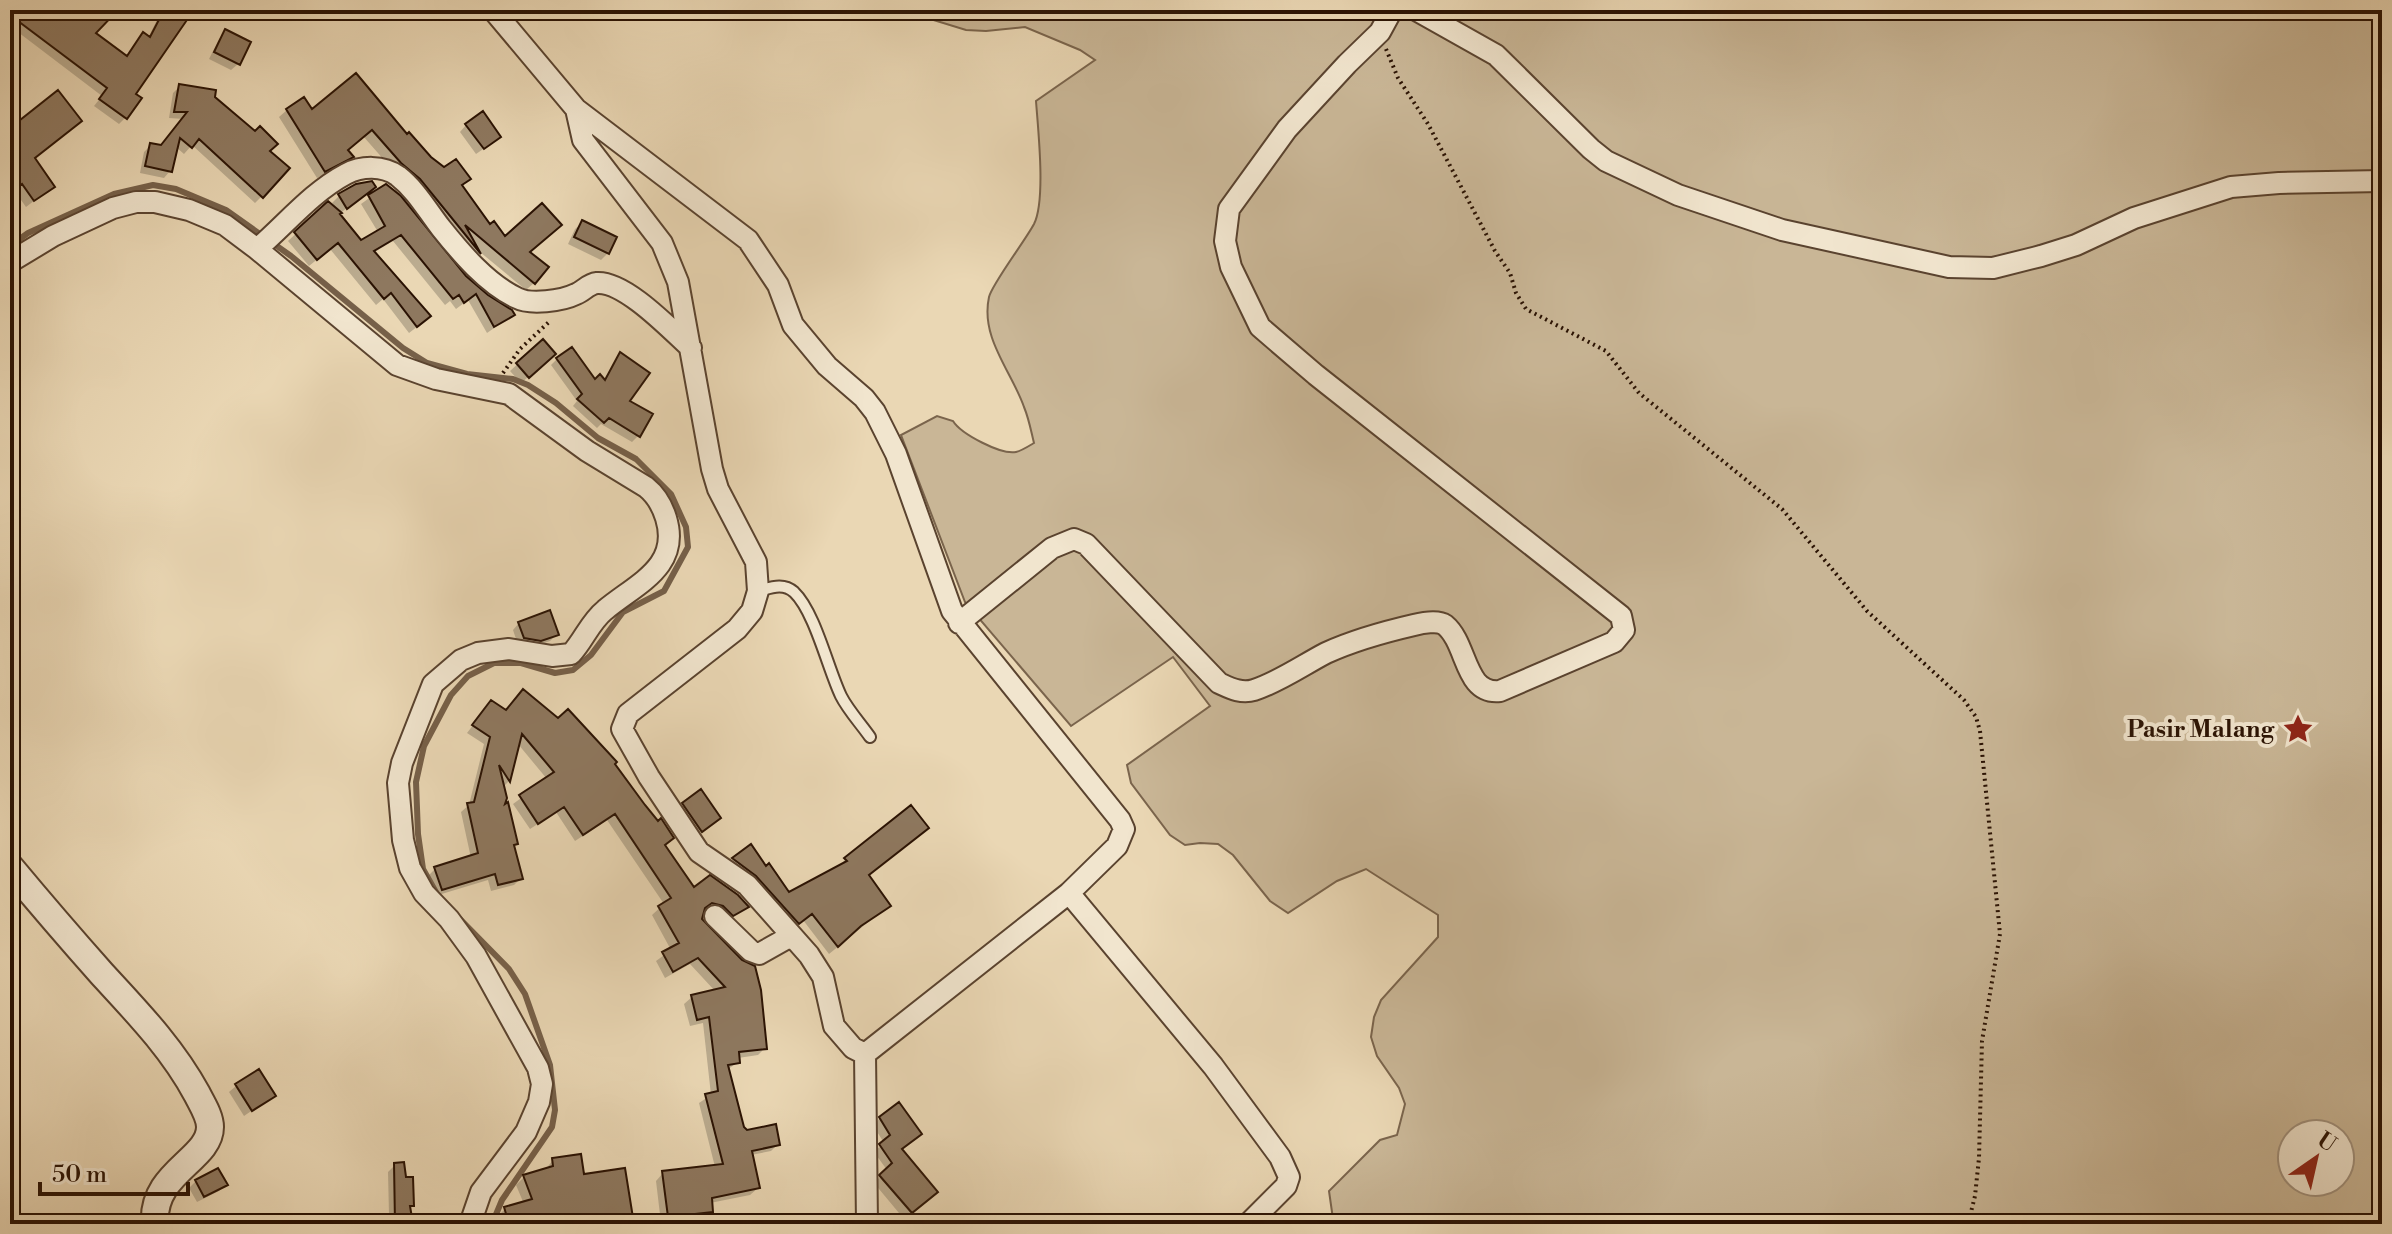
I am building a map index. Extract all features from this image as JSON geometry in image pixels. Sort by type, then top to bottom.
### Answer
[{"type":"street","points":[[493,10],[576,109],[748,240],[778,285],[799,334],[875,412],[896,454],[959,623],[1120,820],[1124,829],[1117,846],[1069,893],[865,1054]]},
{"type":"street","points":[[959,623],[1052,548],[1074,539],[1086,544],[1219,683],[1236,691],[1252,691],[1330,651],[1416,624],[1438,623],[1445,625],[1464,655],[1476,685],[1491,692],[1500,691],[1614,642],[1624,630],[1621,616],[1316,375],[1260,327],[1231,267],[1225,241],[1229,209],[1287,129],[1380,32],[1392,10]]},
{"type":"street","points":[[1416,10],[1496,55],[1591,149],[1623,169],[1678,195],[1782,230],[1949,267],[1993,268],[2041,256],[2076,245],[2134,218],[2231,187],[2382,181]]},
{"type":"street","points":[[576,109],[583,140],[662,243],[678,282],[712,469],[718,489],[756,562],[758,591],[752,611],[737,629],[628,714],[622,729],[649,777],[699,852],[747,885],[809,955],[823,977],[834,1026],[853,1048],[865,1054]]},
{"type":"street","points":[[263,243],[322,190],[346,174],[361,168],[377,168],[396,174],[414,191],[442,229],[481,272],[514,297],[529,303],[576,295],[598,283],[619,288],[691,348]]},
{"type":"street","points":[[10,262],[53,236],[113,208],[136,202],[155,202],[189,210],[263,243],[397,365],[436,379],[482,390],[494,389],[519,400],[587,451],[654,494],[669,528],[670,540],[662,561],[637,589],[606,609],[592,623],[571,654],[552,656],[509,649],[478,653],[461,660],[433,684],[402,763],[398,783],[399,809],[410,868],[424,893],[449,919],[476,956],[538,1068],[542,1084],[539,1102],[526,1132],[481,1192],[470,1224]]},
{"type":"street","points":[[10,867],[162,1040],[185,1071],[211,1123],[209,1135],[160,1193],[155,1207],[155,1224]]},
{"type":"street","points":[[1069,893],[1213,1066],[1280,1157],[1289,1177],[1286,1186],[1248,1224]]},
{"type":"street","points":[[715,916],[751,951],[759,954],[791,936]]},
{"type":"street","points":[[865,1054],[867,1224]]},
{"type":"lane","points":[[758,591],[777,586],[795,593],[812,623],[842,697],[870,737]]},
{"type":"path","points":[[1380,32],[1398,78],[1428,124],[1526,309],[1606,351],[1639,393],[1782,509],[1867,611],[1964,700],[1976,717],[1980,731],[2000,934],[1982,1041],[1979,1158],[1968,1224]]},
{"type":"path","points":[[510,362],[576,295]]},
{"type":"shaded area","points":[[901,10],[2382,10],[2382,1224],[1331,1224],[1329,1191],[1380,1140],[1397,1135],[1405,1104],[1399,1088],[1377,1056],[1371,1037],[1374,1017],[1381,1000],[1438,937],[1438,915],[1366,869],[1337,881],[1288,913],[1270,901],[1233,855],[1218,844],[1185,845],[1170,835],[1131,783],[1127,765],[1210,706],[1173,657],[1071,726],[965,602],[901,435],[937,416],[953,421],[972,437],[1001,450],[1016,452],[1034,443],[1019,394],[993,341],[987,312],[989,297],[1038,213],[1040,164],[1036,101],[1095,60],[1080,50],[1025,27],[966,30]]},
{"type":"building","points":[[10,10],[118,10],[96,33],[127,56],[143,32],[150,37],[164,10],[175,10],[189,17],[136,94],[142,98],[127,119],[99,99],[107,88],[10,15]]},
{"type":"building","points":[[225,29],[251,42],[240,65],[214,52]]},
{"type":"building","points":[[356,73],[407,134],[409,132],[431,157],[444,167],[456,159],[471,179],[462,185],[490,224],[494,221],[505,236],[542,203],[562,225],[530,252],[549,267],[535,284],[465,225],[481,254],[420,179],[372,130],[348,150],[354,157],[325,172],[286,109],[304,97],[312,109]]},
{"type":"building","points":[[179,84],[216,90],[215,97],[255,131],[260,126],[278,144],[270,151],[290,168],[263,198],[199,139],[192,148],[180,138],[172,172],[145,166],[150,143],[161,145],[187,112],[174,112]]},
{"type":"building","points":[[58,90],[82,121],[35,158],[55,187],[34,201],[22,184],[10,193],[10,128]]},
{"type":"building","points":[[483,111],[501,137],[484,149],[465,124]]},
{"type":"building","points":[[372,181],[376,187],[347,209],[338,194],[356,184]]},
{"type":"building","points":[[386,184],[401,196],[466,276],[515,315],[494,327],[476,294],[464,303],[459,295],[453,299],[401,235],[374,251],[431,316],[417,327],[391,293],[384,299],[338,243],[317,260],[294,232],[328,201],[342,213],[361,240],[385,226],[368,195]]},
{"type":"building","points":[[582,220],[617,237],[609,254],[574,237]]},
{"type":"building","points":[[543,339],[556,354],[529,378],[516,363]]},
{"type":"building","points":[[572,347],[595,379],[600,374],[605,380],[620,352],[650,373],[630,401],[653,414],[640,437],[609,418],[604,423],[577,399],[582,394],[556,358]]},
{"type":"building","points":[[550,610],[559,635],[541,641],[524,638],[518,622]]},
{"type":"building","points":[[523,689],[558,718],[568,709],[617,762],[615,764],[645,805],[658,821],[661,818],[674,838],[665,845],[694,887],[710,875],[749,907],[733,916],[723,906],[712,903],[705,908],[702,919],[742,960],[755,966],[761,990],[767,1049],[739,1052],[740,1063],[728,1065],[744,1127],[747,1130],[776,1124],[780,1145],[752,1151],[760,1188],[712,1198],[713,1212],[668,1217],[662,1171],[723,1164],[705,1094],[718,1091],[709,1017],[697,1020],[691,995],[725,987],[698,958],[673,972],[662,952],[679,943],[658,906],[671,898],[615,814],[583,835],[564,807],[538,824],[519,795],[554,772],[522,734],[510,782],[499,765],[523,879],[498,885],[495,874],[442,890],[434,867],[478,853],[467,803],[474,802],[490,737],[472,725],[491,700],[506,710]]},
{"type":"building","points":[[701,789],[721,818],[702,832],[682,803]]},
{"type":"building","points":[[911,805],[929,828],[869,875],[891,906],[861,926],[838,947],[812,914],[799,924],[756,876],[732,858],[751,844],[789,892],[847,861],[844,858]]},
{"type":"building","points":[[259,1069],[276,1096],[252,1111],[235,1084]]},
{"type":"building","points":[[899,1102],[922,1134],[902,1149],[938,1192],[912,1213],[879,1175],[892,1163],[879,1144],[890,1135],[879,1117]]},
{"type":"building","points":[[581,1154],[584,1174],[625,1168],[634,1224],[509,1224],[504,1207],[532,1199],[523,1175],[553,1166],[552,1158]]},
{"type":"building","points":[[404,1162],[406,1177],[413,1177],[414,1206],[410,1206],[413,1224],[395,1224],[394,1163]]},
{"type":"building","points":[[218,1168],[228,1185],[204,1197],[195,1180]]},
{"type":"waterway","points":[[10,246],[28,233],[114,194],[153,185],[176,189],[226,210],[291,256],[403,348],[427,363],[467,374],[513,379],[528,385],[556,403],[598,438],[636,459],[671,494],[686,527],[688,547],[664,591],[623,612],[591,655],[573,670],[555,673],[521,663],[494,663],[468,676],[451,695],[424,746],[416,782],[423,869],[437,894]]},
{"type":"waterway","points":[[458,917],[509,969],[525,994],[550,1065],[555,1110],[552,1127],[502,1200],[492,1224]]},
{"type":"waterway","points":[[762,1224],[794,1219],[821,1224]]},
{"type":"place","name":"Pasir Malang","points":[[2298,729]]}]
